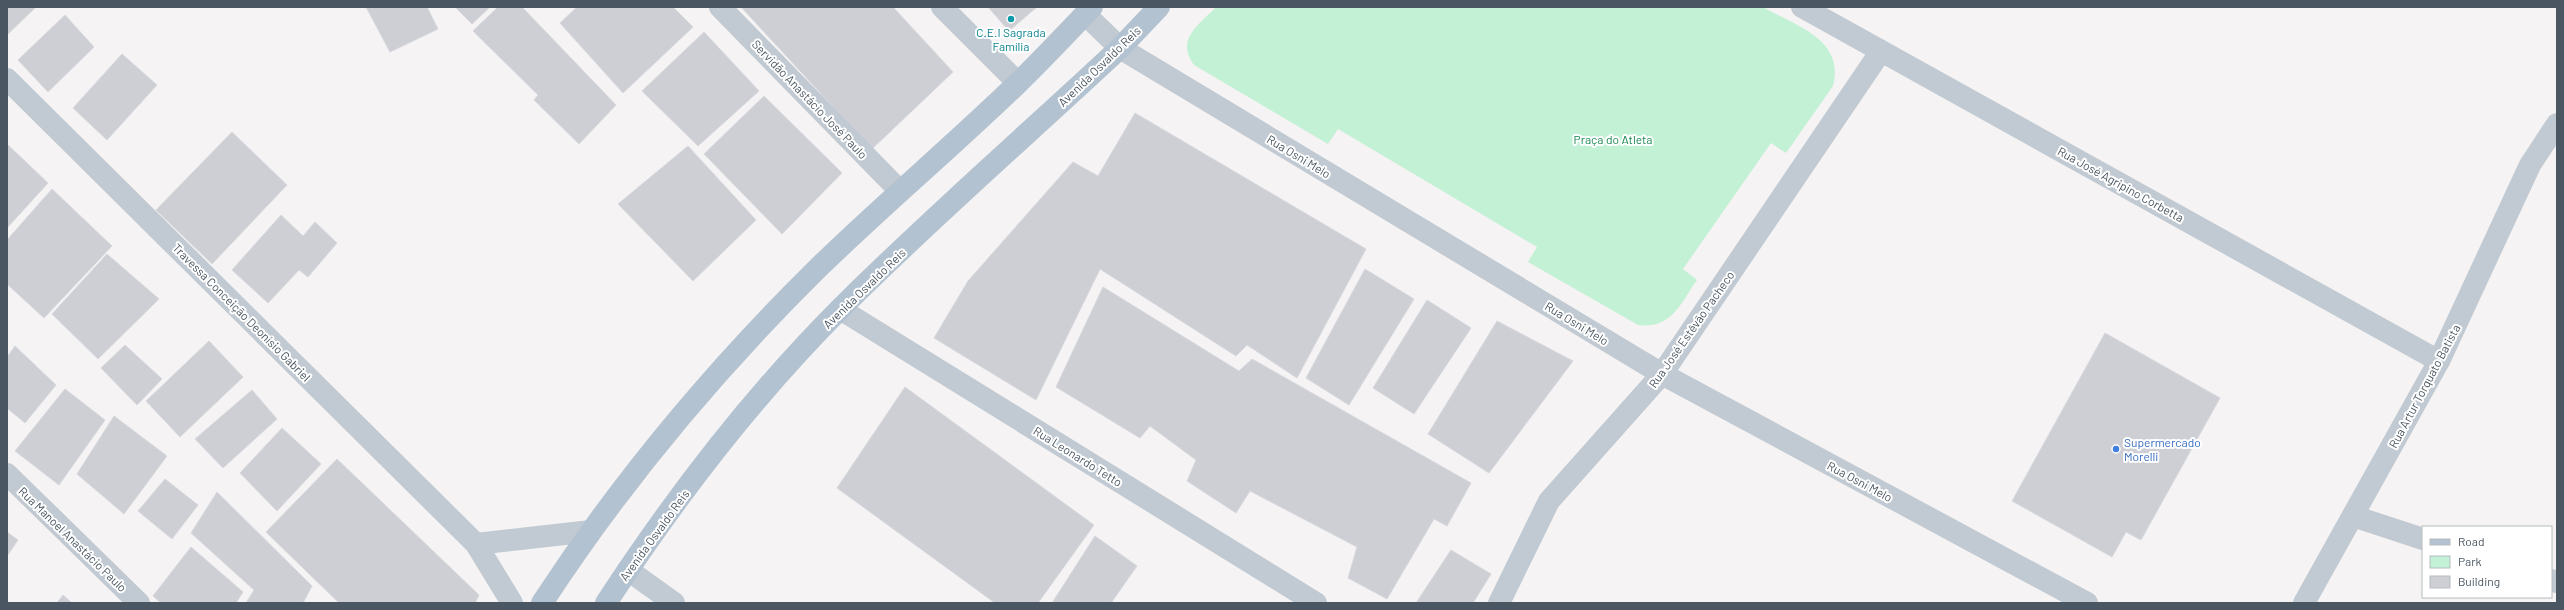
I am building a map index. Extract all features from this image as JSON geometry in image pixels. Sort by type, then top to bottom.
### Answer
[{"type":"main road","name":"Avenida Osvaldo Reis","points":[[606,603],[628,570],[730,434],[840,309],[1120,48],[1159,7]]},
{"type":"main road","points":[[542,603],[591,531],[690,406],[748,340],[813,273],[1018,83],[1088,10]]},
{"type":"street","name":"Servidão Anastácio José Paulo","points":[[720,7],[900,191]]},
{"type":"street","points":[[942,7],[1018,83]]},
{"type":"street","name":"Rua José Agripino Corbetta","points":[[1802,7],[2440,362]]},
{"type":"street","name":"Rua Osni Melo","points":[[1088,10],[1120,48],[1662,374],[2087,603]]},
{"type":"street","name":"Rua José Estêvão Pacheco","points":[[1499,603],[1549,501],[1662,374],[1881,51]]},
{"type":"street","name":"Travessa Conceição Deonísio Gabriel","points":[[7,79],[476,544],[512,603]]},
{"type":"street","name":"Rua Artur Torquato Batista","points":[[2304,603],[2440,362],[2530,165],[2557,124]]},
{"type":"street","name":"Rua Leonardo Tetto","points":[[840,309],[1316,603]]},
{"type":"street","name":"Rua Manoel Anastácio Paulo","points":[[7,474],[139,603]]},
{"type":"street","points":[[2353,516],[2422,539]]},
{"type":"street","points":[[476,544],[591,531]]},
{"type":"street","points":[[628,570],[674,603]]},
{"type":"green space","name":"Praça do Atleta","points":[[1216,7],[1763,7],[1815,36],[1825,45],[1832,56],[1835,70],[1833,86],[1786,153],[1771,143],[1683,269],[1697,280],[1680,306],[1667,319],[1659,323],[1638,325],[1528,262],[1537,247],[1338,129],[1328,144],[1194,65],[1187,48],[1188,40],[1197,26]]},
{"type":"building","points":[[7,7],[36,7],[7,35]]},
{"type":"building","points":[[366,7],[427,7],[438,29],[390,52]]},
{"type":"building","points":[[455,7],[490,7],[472,24]]},
{"type":"building","points":[[498,7],[522,7],[616,105],[579,144],[534,100],[538,95],[473,31]]},
{"type":"building","points":[[577,7],[673,7],[693,27],[623,93],[560,23]]},
{"type":"building","points":[[741,7],[893,7],[953,72],[872,149]]},
{"type":"building","name":"C.E.I Sagrada Família","points":[[988,7],[1037,7],[1009,31]]},
{"type":"building","points":[[65,15],[94,47],[48,92],[18,60]]},
{"type":"building","points":[[704,32],[759,91],[698,146],[642,91]]},
{"type":"building","points":[[122,54],[157,85],[107,140],[73,108]]},
{"type":"building","points":[[764,96],[842,173],[782,234],[704,154]]},
{"type":"building","points":[[1135,113],[1366,249],[1297,378],[1247,345],[1236,356],[1100,269],[1036,400],[934,338],[968,281],[1073,162],[1098,176]]},
{"type":"building","points":[[232,132],[287,185],[212,264],[156,210]]},
{"type":"building","points":[[7,144],[48,183],[7,228]]},
{"type":"building","points":[[688,146],[756,220],[693,281],[618,204]]},
{"type":"building","points":[[52,189],[112,246],[44,318],[7,284],[7,240]]},
{"type":"building","points":[[281,215],[303,236],[315,222],[337,243],[308,277],[299,270],[268,303],[232,270]]},
{"type":"building","points":[[107,254],[159,299],[98,359],[52,314]]},
{"type":"building","points":[[1365,269],[1414,299],[1349,405],[1306,378]]},
{"type":"building","points":[[1103,287],[1239,371],[1252,359],[1471,483],[1447,526],[1434,519],[1387,599],[1348,578],[1357,547],[1250,491],[1236,513],[1187,481],[1196,460],[1150,426],[1140,438],[1056,387]]},
{"type":"building","points":[[1427,300],[1471,328],[1414,414],[1373,388]]},
{"type":"building","points":[[1497,321],[1573,361],[1489,473],[1428,434]]},
{"type":"building","name":"Supermercado Morelli","points":[[2105,333],[2220,398],[2141,540],[2126,532],[2112,557],[2012,501]]},
{"type":"building","points":[[209,341],[243,377],[180,437],[146,401]]},
{"type":"building","points":[[125,345],[162,379],[137,405],[101,368]]},
{"type":"building","points":[[15,346],[56,385],[25,423],[7,408],[7,357]]},
{"type":"building","points":[[905,387],[1094,525],[1038,603],[995,603],[837,488]]},
{"type":"building","points":[[65,389],[105,420],[59,485],[15,451]]},
{"type":"building","points":[[252,390],[277,419],[223,468],[195,439]]},
{"type":"building","points":[[114,416],[167,456],[124,514],[77,474]]},
{"type":"building","points":[[282,428],[321,464],[277,511],[240,473]]},
{"type":"building","points":[[337,459],[479,595],[475,603],[339,603],[266,532]]},
{"type":"building","points":[[165,479],[198,505],[172,539],[138,511]]},
{"type":"building","points":[[217,492],[312,586],[303,603],[246,603],[254,590],[191,533]]},
{"type":"building","points":[[7,532],[18,540],[7,556]]},
{"type":"building","points":[[1095,536],[1137,566],[1111,603],[1052,603]]},
{"type":"building","points":[[191,547],[243,592],[236,603],[161,603],[153,596]]},
{"type":"building","points":[[1451,550],[1491,574],[1473,603],[1416,603]]},
{"type":"building","points":[[63,595],[72,603],[57,603]]},
{"type":"place","name":"C.E.I Sagrada Família","points":[[1011,19]]},
{"type":"place","name":"Supermercado Morelli","points":[[2116,449]]}]
